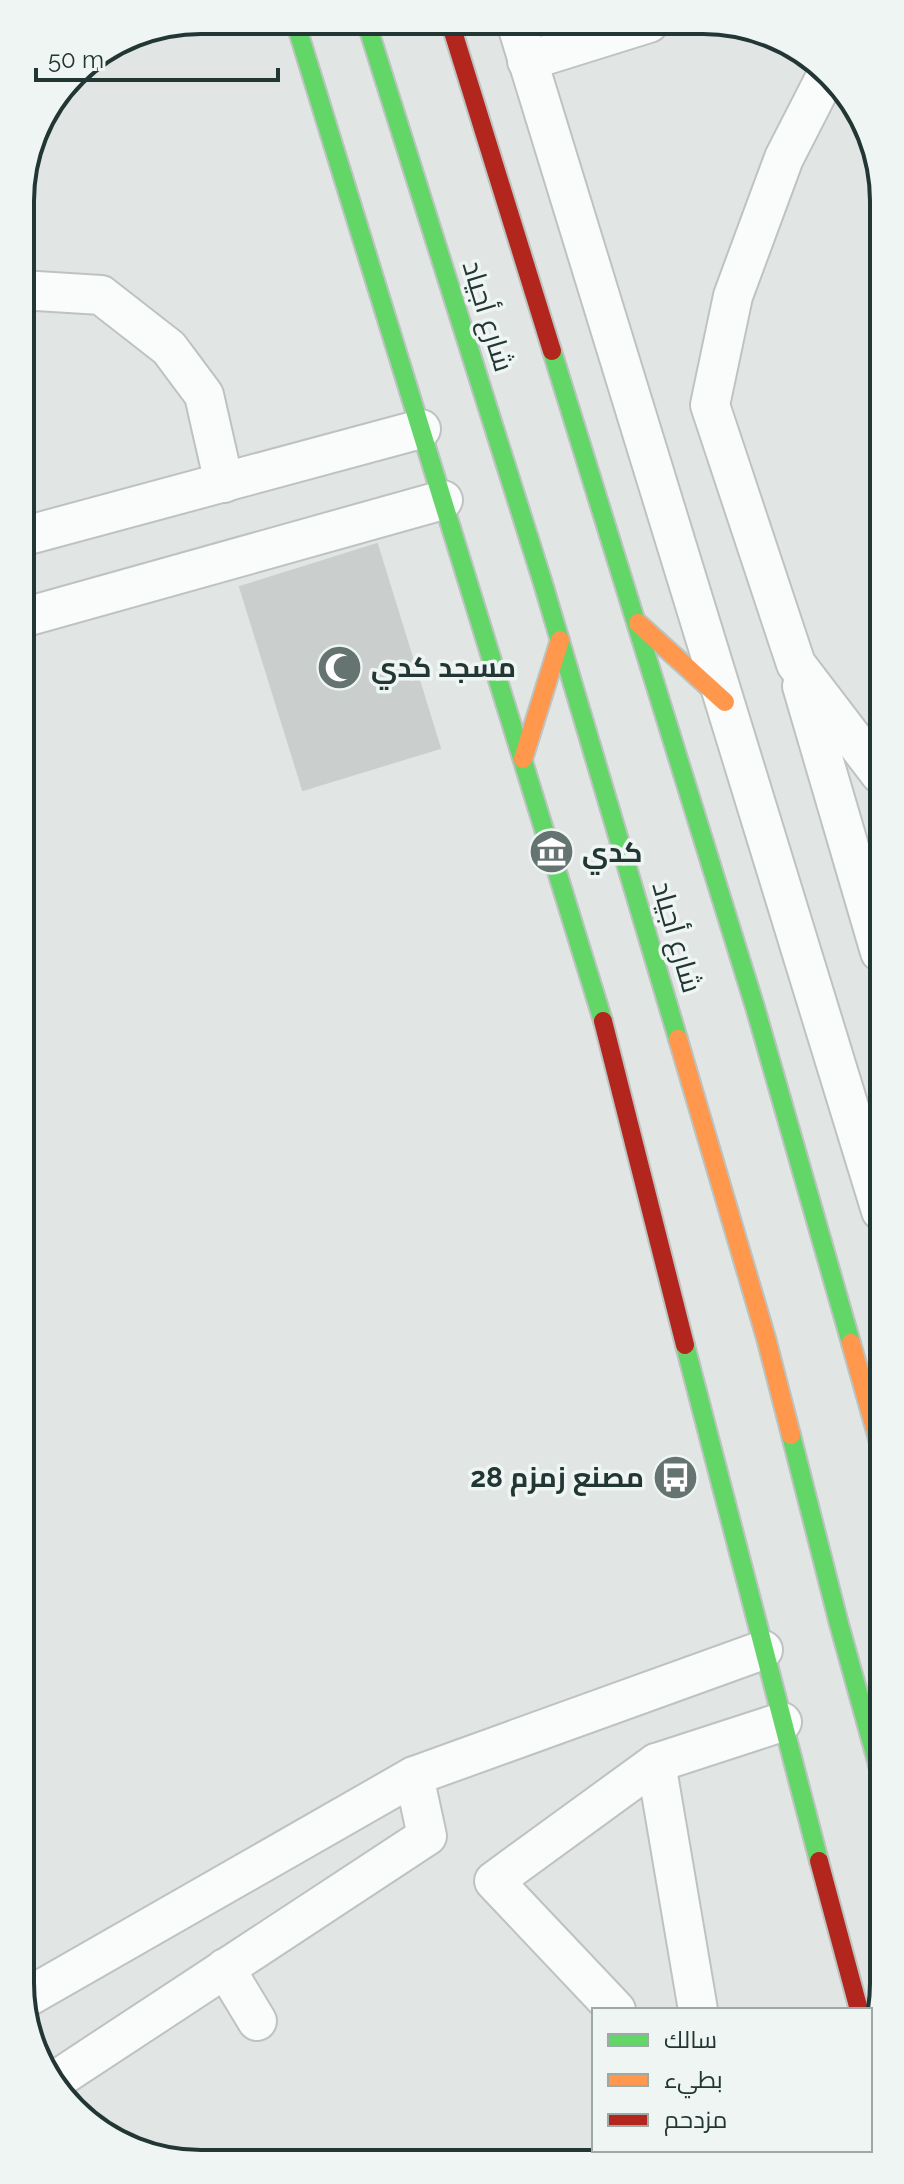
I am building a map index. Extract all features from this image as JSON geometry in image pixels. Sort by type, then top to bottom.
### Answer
[{"type":"main road","points":[[299,34],[599,1006],[763,1650],[858,2008]]},
{"type":"main road","name":"شارع أجياد","points":[[370,34],[560,640],[766,1338],[870,1736]]},
{"type":"main road","name":"شارع أجياد","points":[[454,34],[755,1007],[870,1411]]},
{"type":"main road","points":[[636,622],[725,702]]},
{"type":"main road","points":[[523,759],[560,640]]},
{"type":"street","points":[[519,34],[870,1175]]},
{"type":"street","points":[[527,61],[614,34]]},
{"type":"street","points":[[822,84],[784,158],[733,296],[710,405],[796,664],[870,918]]},
{"type":"street","points":[[34,291],[101,295],[169,348],[204,395],[224,483]]},
{"type":"street","points":[[34,534],[421,429]]},
{"type":"street","points":[[34,615],[443,500]]},
{"type":"street","points":[[796,664],[870,761]]},
{"type":"street","points":[[34,1993],[414,1776],[763,1650]]},
{"type":"street","points":[[614,2008],[494,1881],[656,1763],[782,1722]]},
{"type":"street","points":[[656,1763],[698,2008]]},
{"type":"street","points":[[63,2076],[427,1836],[414,1776]]},
{"type":"street","points":[[225,1968],[257,2021]]},
{"type":"building","name":"مسجد كدي","points":[[377,544],[440,748],[303,790],[240,587]]},
{"type":"traffic: fast","points":[[299,34],[603,1021]]},
{"type":"traffic: fast","points":[[370,34],[542,580],[678,1039]]},
{"type":"traffic: fast","points":[[552,351],[755,1007],[851,1343]]},
{"type":"traffic: fast","points":[[685,1345],[819,1861]]},
{"type":"traffic: fast","points":[[791,1435],[870,1736]]},
{"type":"traffic: slow","points":[[638,623],[725,702]]},
{"type":"traffic: slow","points":[[523,759],[560,640]]},
{"type":"traffic: slow","points":[[678,1039],[766,1338],[791,1435]]},
{"type":"traffic: slow","points":[[851,1343],[870,1410]]},
{"type":"traffic: jam","points":[[454,34],[552,351]]},
{"type":"traffic: jam","points":[[603,1021],[685,1345]]},
{"type":"traffic: jam","points":[[819,1861],[858,2008]]},
{"type":"place","name":"مسجد كدي","points":[[340,667]]},
{"type":"place","name":"كدي","points":[[551,852]]},
{"type":"place","name":"مصنع زمزم 28","points":[[675,1477]]}]
